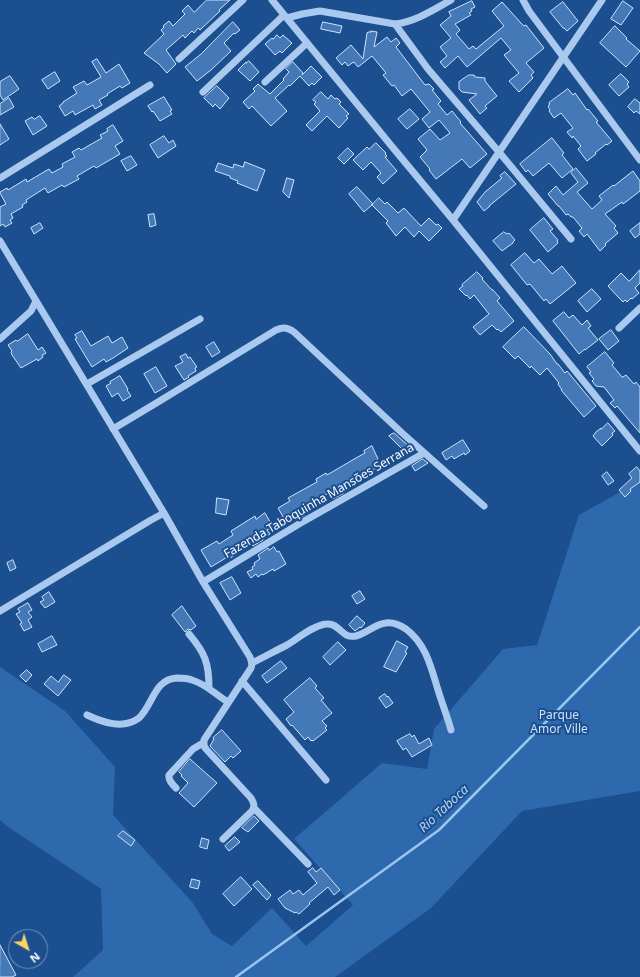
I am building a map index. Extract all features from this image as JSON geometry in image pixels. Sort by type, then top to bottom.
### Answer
[{"type":"street","points":[[178,59],[243,0]]},
{"type":"street","points":[[272,0],[640,451]]},
{"type":"street","points":[[203,92],[286,16],[320,11],[395,24],[419,17],[451,0]]},
{"type":"street","points":[[523,0],[529,11],[640,160]]},
{"type":"street","points":[[453,220],[602,0]]},
{"type":"street","points":[[395,24],[428,70],[499,152],[571,239]]},
{"type":"street","points":[[265,82],[307,43]]},
{"type":"street","points":[[0,178],[150,86]]},
{"type":"street","points":[[0,241],[164,513],[203,582],[250,657],[252,663],[251,668],[206,736],[203,743],[193,749],[169,775],[168,778],[176,788]]},
{"type":"street","points":[[0,338],[31,311],[36,301]]},
{"type":"street","points":[[619,328],[640,308]]},
{"type":"street","points":[[86,384],[200,318]]},
{"type":"street","name":"Fazenda Taboquinha Mansões Serrana","points":[[113,429],[276,330],[285,327],[294,332],[424,453],[299,524],[203,582]]},
{"type":"street","points":[[424,453],[484,506]]},
{"type":"street","points":[[0,611],[164,513]]},
{"type":"street","points":[[252,663],[321,625],[335,625],[346,636],[356,636],[380,624],[397,624],[410,632],[422,645],[431,667],[451,730]]},
{"type":"street","points":[[189,634],[203,653],[207,664],[209,688]]},
{"type":"street","points":[[87,715],[100,721],[115,724],[132,722],[146,709],[160,686],[172,678],[191,679],[209,688],[228,702]]},
{"type":"street","points":[[242,682],[326,780]]},
{"type":"street","points":[[203,743],[206,749],[252,798],[254,808],[308,864]]},
{"type":"street","points":[[223,839],[254,808]]},
{"type":"green space","name":"Parque Amor Ville","points":[[640,481],[640,791],[522,811],[431,908],[335,977],[73,977],[103,950],[101,889],[8,827],[0,820],[0,667],[65,711],[115,767],[113,815],[193,903],[212,934],[232,946],[272,908],[306,946],[353,905],[294,839],[382,763],[427,769],[434,729],[503,649],[537,645],[579,515]]},
{"type":"building","points":[[207,0],[230,0],[200,30],[198,28],[194,33],[192,31],[185,38],[183,35],[166,50],[176,64],[167,73],[159,64],[144,53],[164,34],[161,30],[164,27],[163,26],[169,21],[173,26],[185,14],[182,11],[188,5],[194,12]]},
{"type":"building","points":[[472,1],[475,7],[471,9],[472,11],[469,13],[471,15],[455,24],[460,30],[456,34],[469,49],[473,46],[476,49],[504,26],[492,11],[502,2],[524,26],[526,25],[544,48],[526,63],[534,72],[531,75],[533,78],[519,92],[509,81],[519,73],[504,55],[511,50],[501,38],[467,67],[458,56],[445,68],[440,62],[447,56],[440,47],[451,38],[440,25],[451,16],[449,12]]},
{"type":"building","points":[[623,1],[633,8],[621,25],[611,19]]},
{"type":"building","points":[[563,2],[578,21],[567,31],[550,12]]},
{"type":"building","points":[[233,22],[240,30],[235,34],[234,33],[224,43],[231,51],[197,81],[185,67],[201,54]]},
{"type":"building","points":[[323,22],[342,26],[340,33],[321,29]]},
{"type":"building","points":[[615,26],[627,38],[626,39],[640,51],[626,67],[600,43]]},
{"type":"building","points":[[371,31],[377,32],[374,47],[387,37],[391,42],[396,38],[400,43],[396,47],[425,85],[429,84],[434,89],[432,90],[441,101],[438,104],[447,115],[452,111],[461,122],[460,123],[487,154],[470,168],[462,159],[436,179],[420,157],[427,150],[418,139],[430,129],[440,140],[450,133],[439,120],[429,128],[422,119],[430,112],[411,89],[402,96],[394,85],[392,86],[383,75],[386,73],[372,56],[358,67],[354,62],[348,66],[345,62],[342,65],[336,58],[351,45],[363,59],[367,33]]},
{"type":"building","points":[[277,35],[280,38],[283,35],[292,43],[282,53],[280,51],[275,55],[265,44]]},
{"type":"building","points":[[97,59],[106,73],[119,64],[130,83],[122,88],[120,86],[107,94],[108,95],[99,100],[102,105],[95,109],[93,105],[75,115],[73,111],[65,116],[59,106],[77,93],[73,87],[84,81],[87,85],[101,77],[92,62]]},
{"type":"building","points":[[249,61],[259,72],[250,81],[238,70]]},
{"type":"building","points":[[293,62],[303,73],[302,75],[311,66],[322,77],[314,85],[312,83],[309,86],[300,76],[275,98],[287,111],[271,126],[252,106],[249,109],[243,102],[255,91],[253,89],[258,84],[270,94],[284,80],[283,79],[289,72],[286,69]]},
{"type":"building","points":[[55,72],[60,81],[48,89],[42,80]]},
{"type":"building","points":[[621,74],[629,82],[627,84],[629,87],[619,96],[609,85]]},
{"type":"building","points":[[469,75],[485,78],[485,81],[497,96],[485,106],[487,108],[480,114],[469,100],[477,94],[462,92],[459,89],[459,82]]},
{"type":"building","points":[[10,76],[19,89],[3,100],[0,95],[0,82]]},
{"type":"building","points":[[217,86],[229,98],[220,109],[215,104],[213,107],[204,98]]},
{"type":"building","points":[[568,89],[573,95],[575,93],[612,141],[607,145],[606,144],[587,161],[578,149],[581,146],[573,136],[572,138],[567,132],[573,128],[561,113],[554,118],[549,111],[549,103]]},
{"type":"building","points":[[321,92],[328,99],[331,95],[335,99],[337,98],[341,102],[339,104],[349,114],[346,116],[348,118],[339,128],[327,116],[312,131],[306,125],[320,111],[314,104],[316,102],[313,100]]},
{"type":"building","points":[[164,97],[172,110],[170,111],[172,114],[160,121],[148,106]]},
{"type":"building","points":[[9,98],[14,107],[0,115],[0,104]]},
{"type":"building","points":[[635,99],[640,103],[640,114],[636,111],[634,113],[628,107]]},
{"type":"building","points":[[410,109],[419,119],[407,129],[398,119]]},
{"type":"building","points":[[40,116],[47,126],[33,135],[25,121],[32,117],[34,119]]},
{"type":"building","points":[[0,124],[9,139],[0,145]]},
{"type":"building","points":[[113,125],[123,141],[115,146],[120,154],[96,168],[94,166],[77,176],[79,179],[64,187],[62,185],[48,193],[45,188],[26,200],[27,202],[22,205],[23,207],[11,214],[13,218],[10,220],[12,223],[5,227],[3,224],[0,226],[0,207],[6,204],[0,192],[7,188],[8,190],[26,179],[27,182],[49,169],[52,173],[63,167],[62,164],[75,157],[72,152],[79,148],[81,150],[102,138],[100,135],[108,131],[107,129]]},
{"type":"building","points":[[164,136],[169,143],[173,140],[176,146],[158,158],[150,145]]},
{"type":"building","points":[[552,138],[564,153],[562,155],[573,169],[562,178],[549,163],[533,176],[528,170],[526,172],[520,164]]},
{"type":"building","points":[[376,143],[386,153],[385,154],[387,156],[385,157],[397,171],[383,184],[377,177],[381,173],[371,162],[363,170],[353,160],[367,147],[369,149]]},
{"type":"building","points":[[348,148],[354,154],[344,164],[338,158]]},
{"type":"building","points":[[131,156],[137,165],[127,171],[121,161]]},
{"type":"building","points":[[245,162],[265,170],[257,191],[237,183],[238,181],[230,178],[230,176],[215,171],[218,163],[233,168],[234,164],[243,167]]},
{"type":"building","points":[[576,168],[588,183],[577,192],[592,209],[602,200],[599,196],[633,171],[640,181],[640,191],[623,204],[622,202],[605,214],[616,226],[614,228],[618,233],[605,244],[606,245],[600,251],[587,234],[584,237],[579,231],[582,228],[573,217],[568,214],[566,215],[548,194],[556,186],[563,195],[578,182],[571,173]]},
{"type":"building","points":[[505,172],[516,184],[484,211],[477,202],[485,192],[502,178],[500,176]]},
{"type":"building","points":[[287,178],[294,180],[289,198],[283,192]]},
{"type":"building","points":[[357,187],[373,204],[364,212],[349,194]]},
{"type":"building","points":[[379,198],[385,204],[387,202],[398,213],[404,208],[421,226],[429,218],[436,225],[438,224],[442,228],[429,241],[419,231],[414,237],[405,227],[396,236],[386,223],[388,221],[372,205]]},
{"type":"building","points":[[154,214],[156,225],[150,227],[148,215]]},
{"type":"building","points":[[544,218],[553,229],[550,231],[558,240],[558,243],[548,252],[530,230]]},
{"type":"building","points":[[40,223],[43,228],[34,234],[31,228]]},
{"type":"building","points":[[640,223],[640,234],[635,238],[630,231]]},
{"type":"building","points":[[504,232],[507,234],[509,233],[515,240],[502,251],[493,241]]},
{"type":"building","points":[[525,253],[534,263],[539,259],[552,274],[562,266],[576,283],[550,304],[546,299],[544,301],[530,284],[527,285],[511,265]]},
{"type":"building","points":[[640,270],[640,283],[635,288],[639,293],[627,302],[625,300],[623,302],[608,286],[621,273],[629,281]]},
{"type":"building","points":[[477,272],[500,298],[497,301],[514,321],[501,332],[492,325],[480,335],[473,327],[489,314],[474,295],[470,299],[459,289]]},
{"type":"building","points":[[592,289],[601,299],[587,312],[578,301]]},
{"type":"building","points":[[564,312],[569,318],[573,315],[582,325],[587,320],[591,326],[588,328],[598,340],[579,354],[553,321]]},
{"type":"building","points":[[524,327],[550,354],[565,373],[567,371],[596,406],[584,417],[561,390],[558,384],[559,383],[547,368],[540,375],[531,366],[530,368],[518,356],[515,359],[503,347]]},
{"type":"building","points":[[611,330],[619,341],[608,350],[599,339]]},
{"type":"building","points":[[82,331],[91,346],[108,336],[112,343],[122,337],[128,348],[106,362],[104,359],[92,367],[75,339],[77,338],[75,335]]},
{"type":"building","points":[[28,334],[38,350],[42,347],[46,353],[42,355],[43,357],[38,361],[37,359],[21,368],[12,355],[12,351],[8,345]]},
{"type":"building","points":[[214,342],[220,352],[212,357],[206,347]]},
{"type":"building","points":[[605,352],[614,363],[612,365],[622,377],[626,375],[634,384],[636,382],[640,387],[640,433],[617,406],[615,408],[610,403],[614,400],[604,387],[596,386],[592,381],[594,379],[589,373],[591,372],[587,367]]},
{"type":"building","points":[[186,354],[197,367],[195,368],[196,371],[184,380],[175,366],[183,362],[180,357]]},
{"type":"building","points":[[156,367],[167,386],[155,393],[144,374]]},
{"type":"building","points":[[120,376],[131,396],[123,401],[118,393],[112,397],[106,386]]},
{"type":"building","points":[[608,423],[615,431],[602,446],[593,436]]},
{"type":"building","points":[[394,433],[411,448],[406,453],[389,436]]},
{"type":"building","points":[[463,440],[470,451],[465,455],[464,453],[454,459],[452,456],[446,460],[442,453]]},
{"type":"building","points":[[372,446],[378,459],[375,461],[379,467],[357,480],[354,476],[340,485],[344,493],[333,499],[329,493],[301,507],[306,514],[299,519],[297,515],[286,522],[278,508],[290,501],[288,498],[317,482],[316,479],[326,473],[327,475],[365,453],[364,451]]},
{"type":"building","points":[[423,459],[428,463],[415,471],[412,466]]},
{"type":"building","points":[[637,467],[640,471],[640,482],[630,489],[631,491],[625,497],[619,490],[632,478],[629,474]]},
{"type":"building","points":[[607,472],[614,481],[608,485],[602,476]]},
{"type":"building","points":[[217,498],[229,500],[226,515],[216,513]]},
{"type":"building","points":[[265,513],[273,527],[267,530],[270,534],[253,546],[248,539],[237,546],[238,547],[235,549],[237,554],[230,558],[229,556],[211,567],[201,550],[217,541],[219,544],[233,535],[231,531],[255,516],[256,519]]},
{"type":"building","points":[[274,547],[277,552],[279,551],[286,564],[274,571],[273,569],[258,577],[256,574],[251,578],[247,572],[253,569],[252,567],[255,565],[254,563],[260,559],[258,555],[268,548],[269,550]]},
{"type":"building","points":[[13,560],[16,568],[10,571],[7,563]]},
{"type":"building","points":[[232,577],[241,593],[230,600],[220,583]]},
{"type":"building","points":[[360,591],[365,599],[357,604],[352,596]]},
{"type":"building","points":[[49,592],[55,602],[45,608],[40,602],[44,600],[42,597]]},
{"type":"building","points":[[28,603],[32,610],[28,612],[32,617],[28,620],[32,627],[24,631],[20,624],[22,623],[16,614],[20,612],[18,609]]},
{"type":"building","points":[[182,606],[196,626],[185,632],[172,615]]},
{"type":"building","points":[[357,616],[365,623],[361,628],[360,627],[355,631],[349,625]]},
{"type":"building","points":[[52,636],[57,645],[42,652],[38,644]]},
{"type":"building","points":[[397,641],[408,647],[405,652],[407,653],[396,672],[384,667]]},
{"type":"building","points":[[338,642],[346,650],[330,665],[323,657]]},
{"type":"building","points":[[281,661],[287,668],[267,683],[262,676]]},
{"type":"building","points":[[27,670],[32,675],[26,682],[20,676]]},
{"type":"building","points":[[64,675],[71,680],[58,696],[44,684],[51,676],[58,682]]},
{"type":"building","points":[[310,678],[317,686],[315,688],[324,698],[321,700],[332,713],[322,721],[327,726],[325,728],[327,730],[313,741],[311,741],[308,737],[305,740],[286,719],[294,712],[284,700]]},
{"type":"building","points":[[385,694],[393,703],[386,708],[379,698]]},
{"type":"building","points":[[222,730],[241,751],[233,758],[231,756],[225,762],[210,746],[214,739],[213,738]]},
{"type":"building","points":[[410,734],[412,737],[414,735],[419,744],[429,738],[432,745],[412,757],[406,748],[403,750],[397,741]]},
{"type":"building","points":[[190,759],[217,783],[194,807],[179,793],[188,783],[179,772]]},
{"type":"building","points":[[254,816],[259,821],[248,832],[242,828]]},
{"type":"building","points":[[123,831],[135,840],[131,846],[118,836]]},
{"type":"building","points":[[235,837],[240,842],[229,851],[225,846]]},
{"type":"building","points":[[202,838],[209,840],[207,849],[200,847]]},
{"type":"building","points":[[313,868],[316,872],[321,868],[340,890],[334,895],[328,887],[309,903],[310,904],[299,914],[285,908],[278,899],[290,890],[293,894],[299,890],[303,895],[317,883],[308,872]]},
{"type":"building","points":[[241,877],[252,889],[234,906],[223,894]]},
{"type":"building","points":[[192,879],[200,881],[198,889],[190,887]]},
{"type":"building","points":[[258,881],[271,895],[267,900],[253,885]]},
{"type":"building","points":[[0,945],[8,960],[8,969],[13,969],[16,975],[12,977],[0,977]]},
{"type":"waterway","name":"Rio Taboca","points":[[236,977],[439,830],[640,627]]}]
